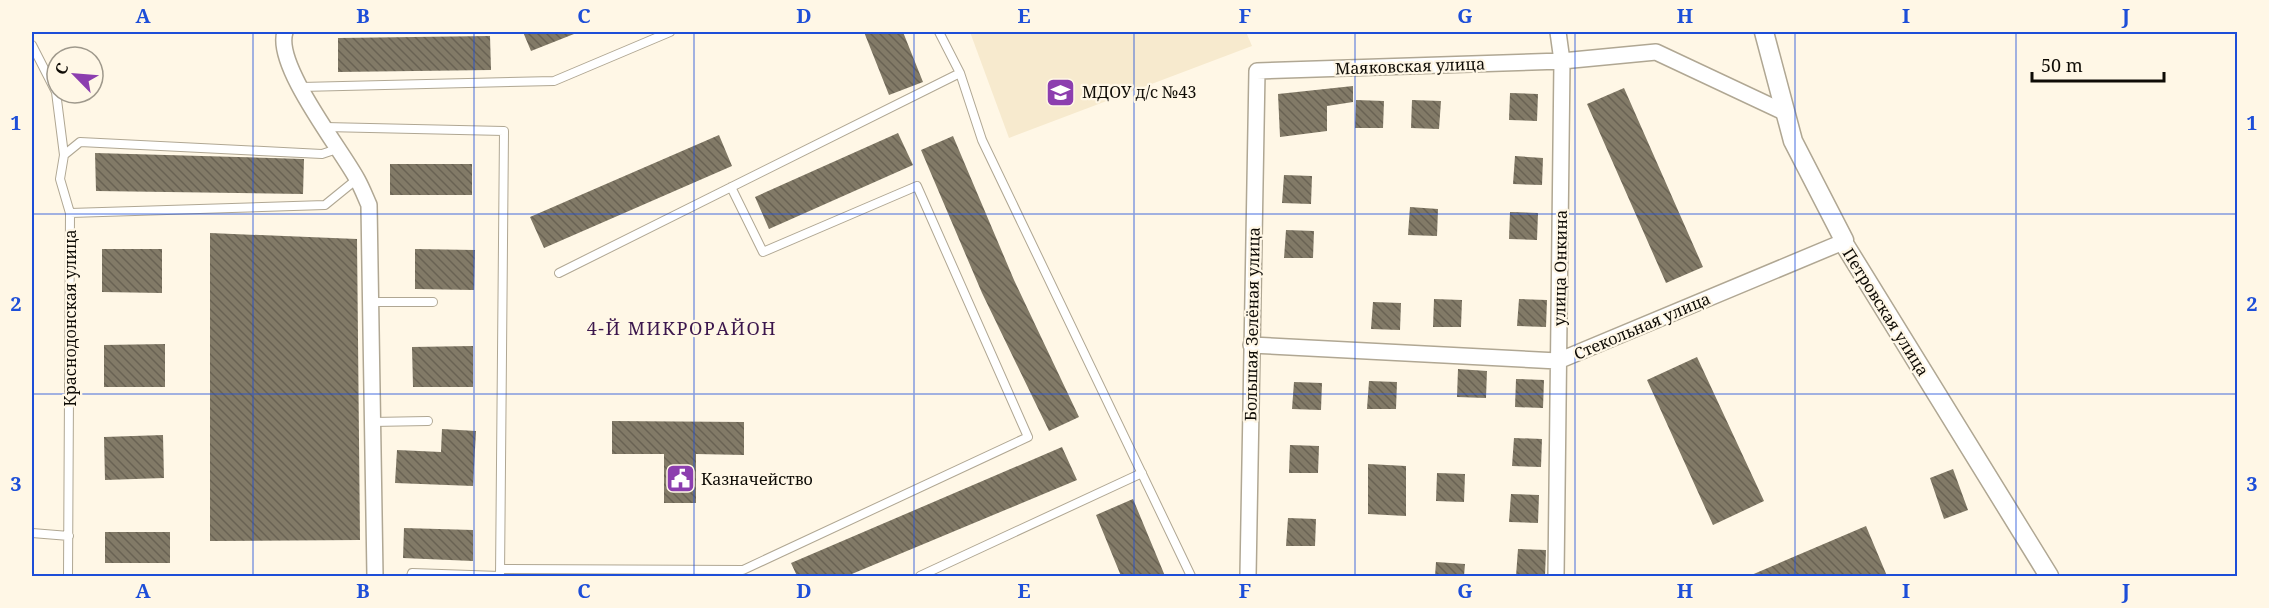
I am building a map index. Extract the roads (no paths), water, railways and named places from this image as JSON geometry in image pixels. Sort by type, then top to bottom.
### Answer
[{"type":"street","points":[[285,32],[287,60],[323,128],[357,179],[369,205],[375,576]]},
{"type":"street","name":"улица Онкина","points":[[1556,576],[1562,61],[1558,32]]},
{"type":"street","name":"Петровская улица","points":[[1764,32],[1793,141],[1845,240],[1843,242],[2049,576]]},
{"type":"street","name":"Маяковская улица","points":[[1257,71],[1562,61],[1656,52],[1786,113]]},
{"type":"street","name":"Большая Зелёная улица","points":[[1248,576],[1257,71]]},
{"type":"street","name":"Стекольная улица","points":[[1251,345],[1558,361],[1843,242]]},
{"type":"lane","points":[[302,87],[554,81],[670,32]]},
{"type":"lane","points":[[939,32],[960,73],[982,140],[1191,576]]},
{"type":"lane","points":[[32,45],[56,92],[64,155],[60,179],[70,213]]},
{"type":"lane","points":[[559,273],[960,73]]},
{"type":"lane","points":[[323,128],[504,130],[500,573]]},
{"type":"lane","points":[[64,155],[80,142],[322,154],[337,149]]},
{"type":"lane","name":"Краснодонская улица","points":[[68,576],[70,213],[325,205],[357,179]]},
{"type":"lane","points":[[411,576],[411,573],[745,573],[1028,437],[917,186],[763,252],[731,187]]},
{"type":"lane","points":[[370,302],[433,303]]},
{"type":"lane","points":[[372,422],[428,421]]},
{"type":"lane","points":[[920,576],[1142,473]]},
{"type":"lane","points":[[32,534],[69,536]]},
{"type":"place","name":"МДОУ д/с №43","points":[[1061,92]]},
{"type":"place","name":"Казначейство","points":[[680,479]]},
{"type":"district","name":"4-Й МИКРОРАЙОН","points":[[682,329]]}]
